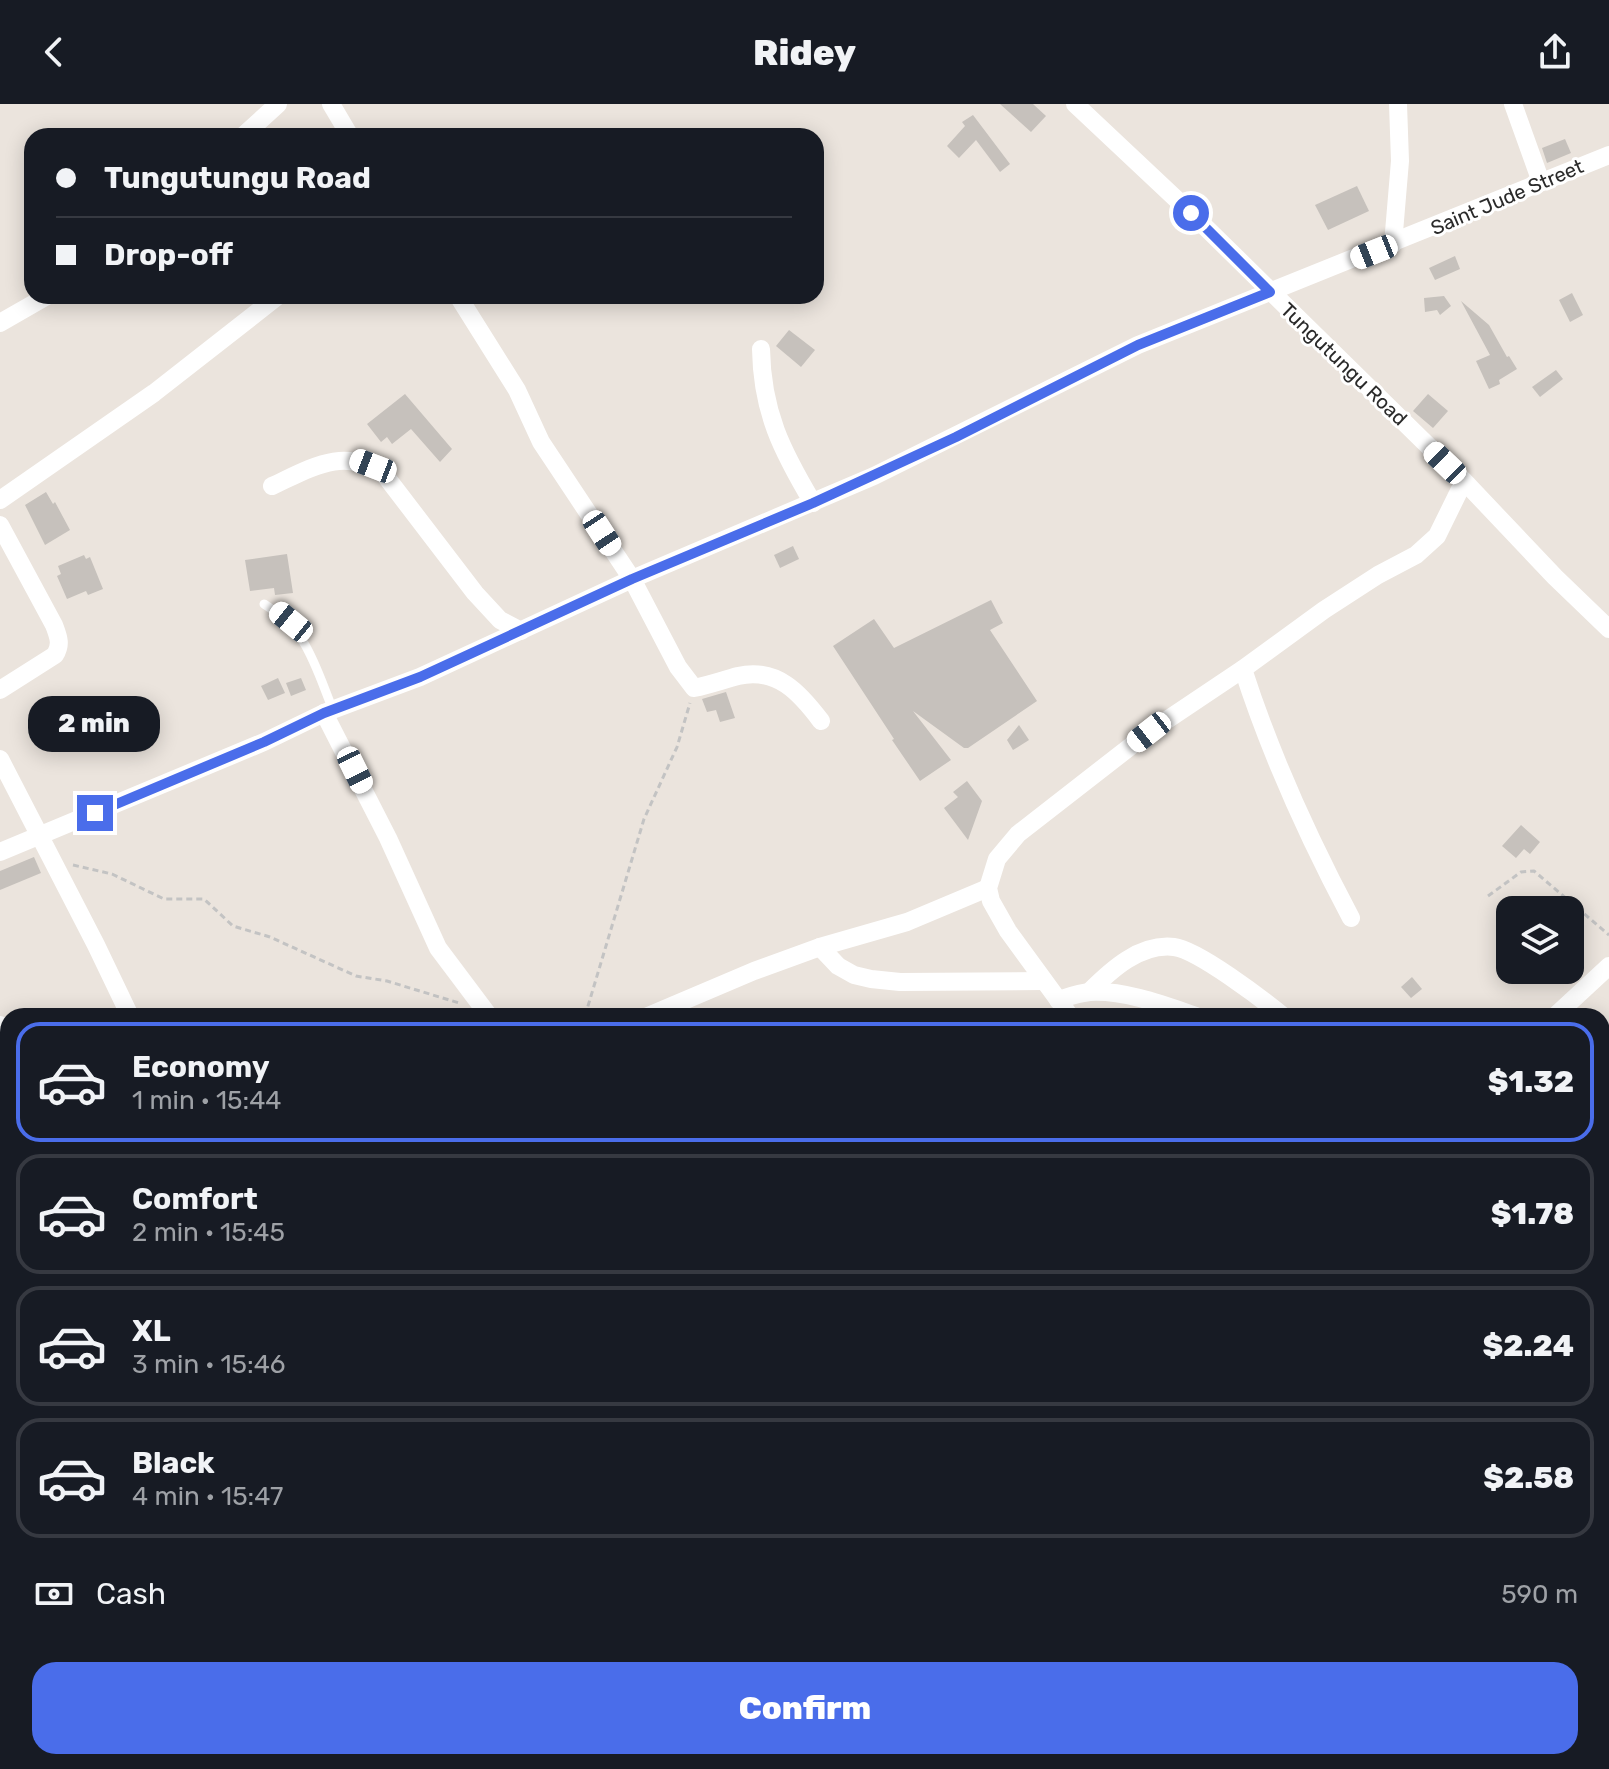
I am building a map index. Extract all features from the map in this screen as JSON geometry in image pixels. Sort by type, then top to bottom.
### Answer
[{"type":"street","points":[[252,128],[278,104]]},
{"type":"street","points":[[331,104],[345,128]]},
{"type":"street","points":[[1393,244],[1400,161],[1398,104]]},
{"type":"street","points":[[1513,104],[1541,182]]},
{"type":"street","name":"Tungutungu Road","points":[[1079,105],[1464,481],[1609,629]]},
{"type":"street","name":"Saint Jude Street","points":[[0,852],[264,742],[328,712],[420,677],[632,579],[813,503],[956,437],[1138,345],[1609,155]]},
{"type":"street","points":[[0,323],[33,304]]},
{"type":"street","points":[[0,500],[154,393],[268,304]]},
{"type":"street","points":[[463,304],[517,390],[541,442],[632,579],[670,653],[694,688],[741,675],[770,676],[783,681],[803,696],[821,721]]},
{"type":"street","points":[[761,349],[762,375],[773,427],[785,455],[813,503]]},
{"type":"street","points":[[272,486],[335,460],[354,459],[373,466],[384,474],[475,593],[500,620],[521,631]]},
{"type":"street","points":[[1064,1008],[1008,931],[991,901],[988,888],[997,859],[1018,834],[1149,732],[1324,610],[1416,555],[1437,536],[1464,481]]},
{"type":"street","points":[[0,525],[54,625],[59,649],[49,659],[0,690]]},
{"type":"street","points":[[1243,669],[1285,783],[1351,918]]},
{"type":"street","points":[[328,712],[438,948],[483,1008]]},
{"type":"street","points":[[0,759],[126,1008]]},
{"type":"street","points":[[667,1008],[754,971],[820,947],[907,922],[988,888]]},
{"type":"street","points":[[820,947],[838,966],[854,975],[871,979],[900,982],[1044,981]]},
{"type":"street","points":[[1089,992],[1130,957],[1154,948],[1176,947],[1219,970],[1272,1008]]},
{"type":"street","points":[[1564,1008],[1609,966]]},
{"type":"street","points":[[1058,1000],[1089,992],[1153,1000],[1174,1008]]},
{"type":"lane","points":[[264,604],[291,622],[302,639],[328,712]]},
{"type":"path","points":[[587,1008],[644,819],[677,747],[694,688]]},
{"type":"path","points":[[53,860],[112,874],[164,899],[204,899],[233,926],[270,937],[356,976],[387,981],[473,1008]]},
{"type":"path","points":[[1488,896],[1521,872],[1534,871],[1609,935]]},
{"type":"building","points":[[1000,104],[1033,104],[1046,116],[1031,132]]},
{"type":"building","points":[[973,115],[1010,164],[1000,172],[976,140],[959,158],[947,146],[965,126],[962,122]]},
{"type":"building","points":[[1565,139],[1571,153],[1547,163],[1542,148]]},
{"type":"building","points":[[1357,186],[1369,211],[1328,230],[1315,205]]},
{"type":"building","points":[[1455,256],[1460,269],[1435,280],[1429,268]]},
{"type":"building","points":[[1572,293],[1583,315],[1570,322],[1559,300]]},
{"type":"building","points":[[1444,296],[1451,306],[1440,315],[1437,310],[1425,312],[1424,298]]},
{"type":"building","points":[[1461,301],[1489,325],[1517,369],[1489,389],[1476,361],[1490,355]]},
{"type":"building","points":[[789,330],[815,350],[801,367],[776,346]]},
{"type":"building","points":[[1556,370],[1563,379],[1540,397],[1532,387]]},
{"type":"building","points":[[405,394],[452,449],[440,462],[411,429],[392,444],[387,437],[381,442],[367,424]]},
{"type":"building","points":[[1428,394],[1448,411],[1433,428],[1413,411]]},
{"type":"building","points":[[46,492],[70,530],[45,545],[25,505]]},
{"type":"building","points":[[793,546],[799,559],[780,568],[774,555]]},
{"type":"building","points":[[287,554],[293,593],[275,595],[274,588],[250,591],[245,560]]},
{"type":"building","points":[[84,555],[86,559],[90,557],[103,589],[88,595],[86,591],[67,599],[57,576],[61,574],[58,566]]},
{"type":"building","points":[[991,600],[1003,623],[990,630],[1037,701],[968,748],[913,711],[951,760],[920,781],[833,646],[874,619],[894,648]]},
{"type":"building","points":[[278,678],[285,693],[268,700],[261,686]]},
{"type":"building","points":[[301,678],[306,690],[291,696],[286,683]]},
{"type":"building","points":[[726,692],[735,718],[720,722],[716,710],[707,712],[702,699]]},
{"type":"building","points":[[81,703],[92,719],[79,727],[69,711]]},
{"type":"building","points":[[1019,725],[1029,740],[1013,750],[1007,740]]},
{"type":"building","points":[[967,781],[982,801],[968,840],[944,808],[958,797],[953,792]]},
{"type":"building","points":[[1521,825],[1540,842],[1530,854],[1524,849],[1516,858],[1502,846]]},
{"type":"building","points":[[34,857],[41,873],[0,890],[0,871]]},
{"type":"building","points":[[1412,977],[1422,989],[1411,998],[1401,987]]},
{"type":"route","points":[[95,813],[264,742],[324,713],[420,677],[632,579],[874,476],[1138,345],[1270,292],[1191,213]]}]
